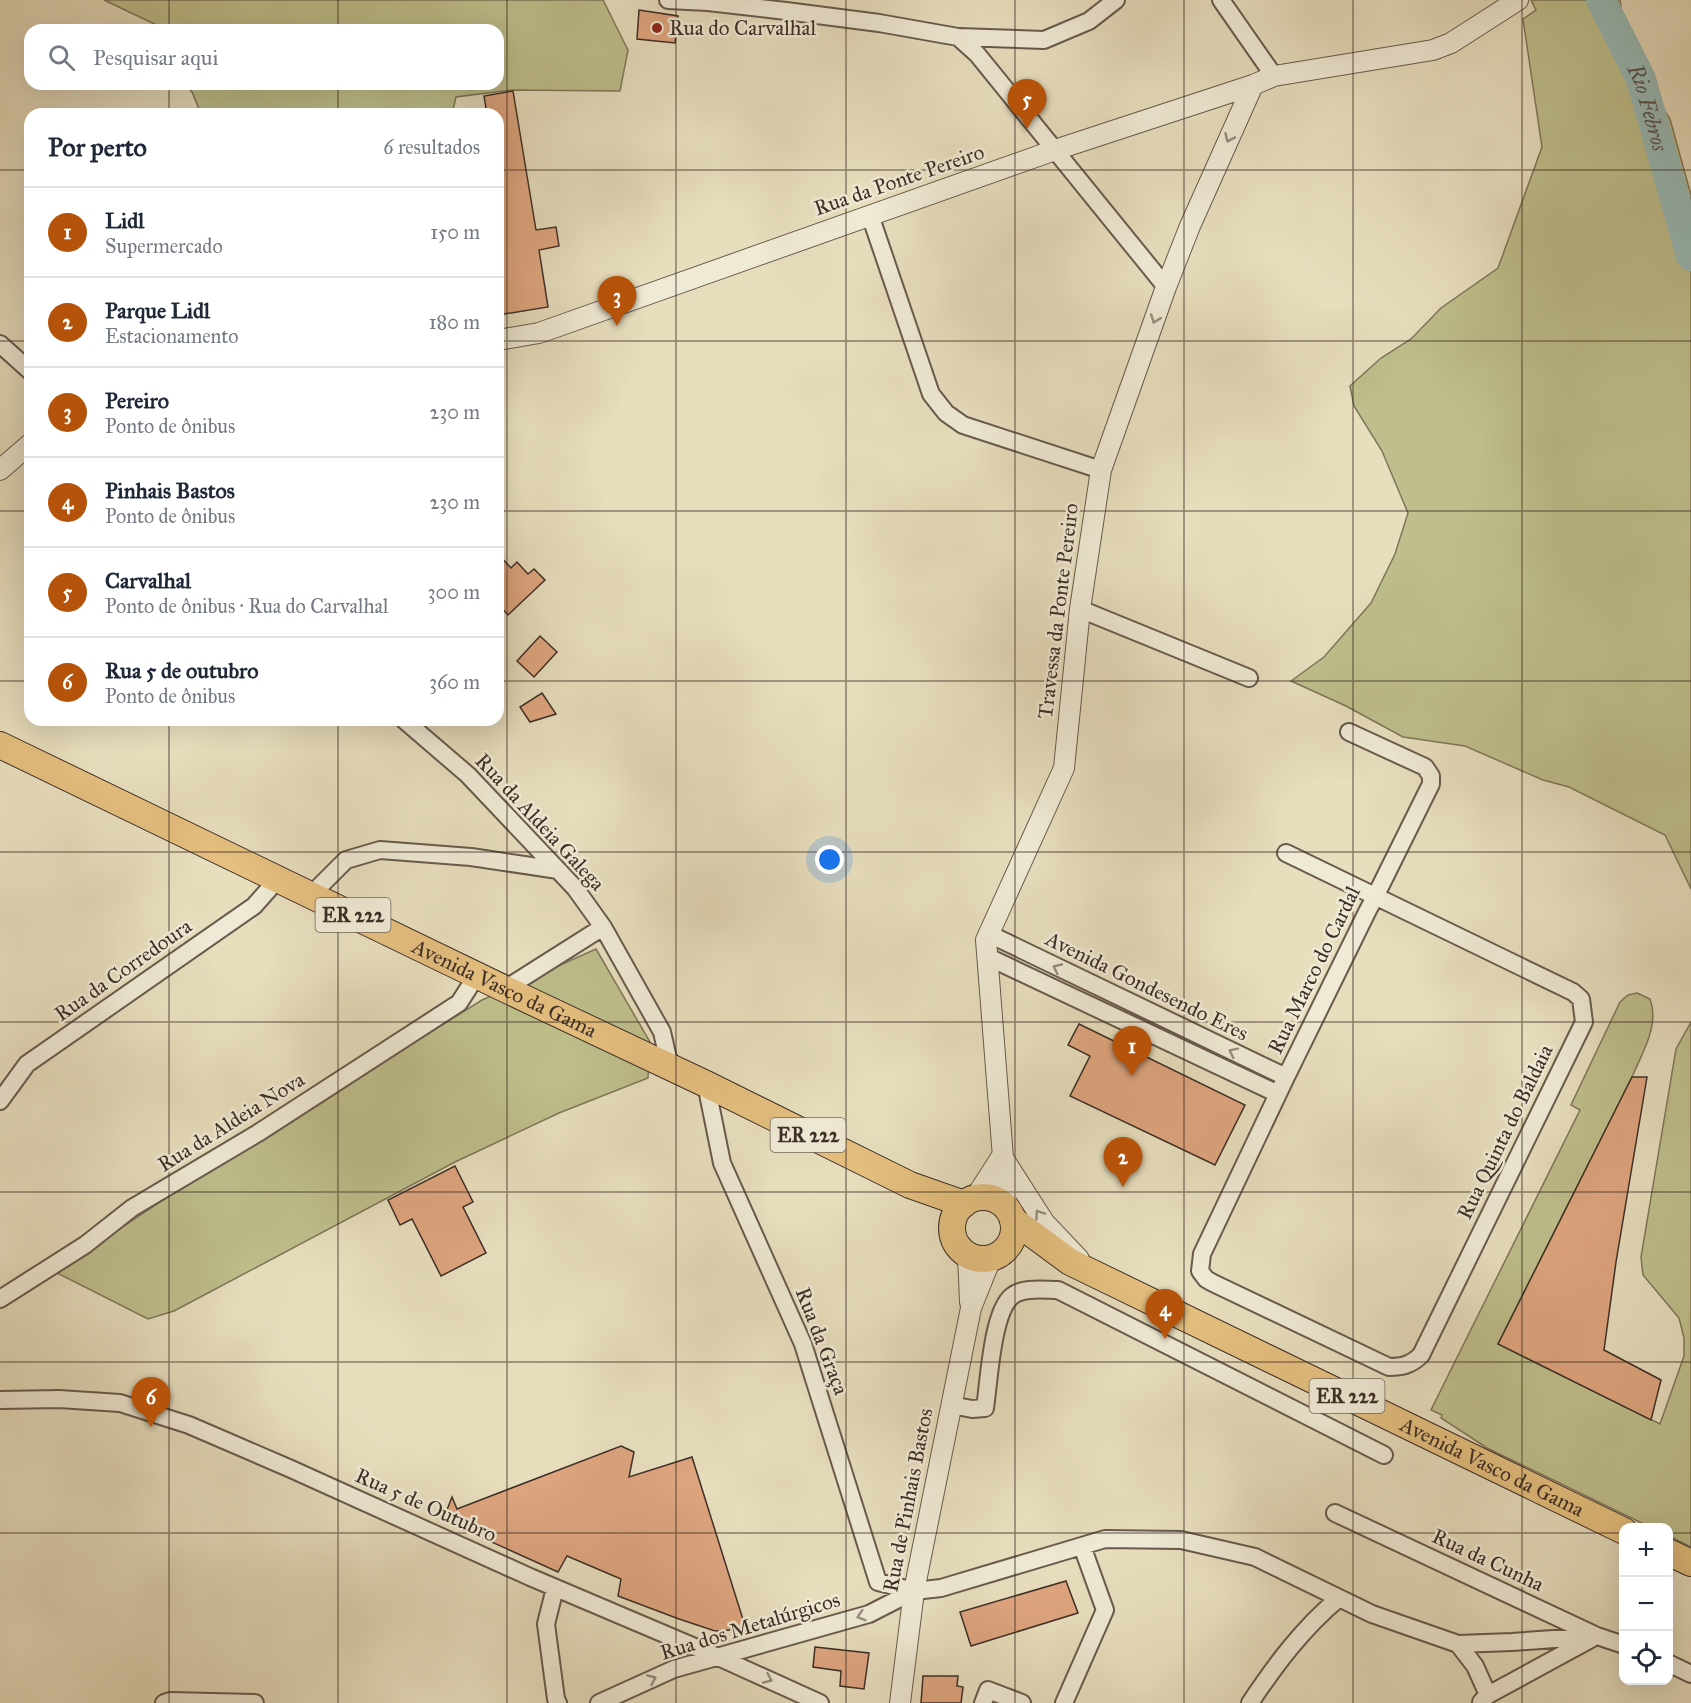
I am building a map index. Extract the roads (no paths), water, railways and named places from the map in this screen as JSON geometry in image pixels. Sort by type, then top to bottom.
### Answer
[{"type":"main road","name":"Avenida Vasco da Gama","points":[[0,745],[963,1209]]},
{"type":"main road","name":"Avenida Vasco da Gama","points":[[1081,1267],[1031,1254],[987,1255],[958,1247],[953,1237],[963,1209],[987,1198],[998,1201],[1010,1215],[1081,1267],[1619,1528]]},
{"type":"main road","points":[[987,1255],[1010,1244],[1014,1232],[1010,1215]]},
{"type":"main road","points":[[1673,1554],[1691,1563]]},
{"type":"street","points":[[668,0],[786,11],[879,23],[958,37],[1044,40],[1089,21],[1116,0]]},
{"type":"street","points":[[1221,0],[1274,76]]},
{"type":"street","name":"Rua da Ponte Pereiro","points":[[504,339],[539,333],[1055,150],[1253,85],[1274,76],[1433,50],[1458,39],[1518,0]]},
{"type":"street","points":[[958,37],[977,54],[1166,287]]},
{"type":"street","name":"Travessa da Ponte Pereiro","points":[[1010,1215],[1002,1156],[986,940],[1064,768],[1080,609],[1101,470],[1190,226],[1253,85]]},
{"type":"street","points":[[870,215],[932,394],[946,413],[963,425],[1101,470]]},
{"type":"street","points":[[0,344],[24,366]]},
{"type":"street","points":[[0,470],[24,449]]},
{"type":"street","points":[[1080,609],[1249,678]]},
{"type":"street","name":"Rua da Aldeia Galega","points":[[411,726],[468,775],[575,888],[603,927],[662,1032],[670,1067]]},
{"type":"street","name":"Rua Marco do Cardal","points":[[1200,1271],[1202,1254],[1286,1077],[1431,784],[1431,776],[1425,767],[1349,732]]},
{"type":"street","points":[[311,895],[346,860],[380,850],[471,857],[558,870]]},
{"type":"street","name":"Rua Quinta do Baldaia","points":[[1200,1271],[1206,1279],[1213,1283],[1389,1367],[1401,1367],[1413,1363],[1421,1355],[1584,1022],[1581,999],[1573,992],[1286,853]]},
{"type":"street","name":"Rua da Corredoura","points":[[0,1101],[27,1064],[254,906],[277,880]]},
{"type":"street","points":[[505,989],[603,927]]},
{"type":"street","name":"Avenida Gondesendo Eres","points":[[989,934],[1286,1077]]},
{"type":"street","name":"Avenida Gondesendo Eres","points":[[988,957],[1278,1094]]},
{"type":"street","name":"Rua da Aldeia Nova","points":[[0,1299],[85,1245],[132,1208],[258,1133],[459,1004],[477,975]]},
{"type":"street","name":"Rua da Graça","points":[[706,1084],[722,1163],[803,1344],[878,1582],[914,1591]]},
{"type":"street","points":[[963,1209],[1002,1156],[1044,1221],[1081,1267]]},
{"type":"street","name":"Rua de Pinhais Bastos","points":[[900,1703],[914,1591],[971,1308],[987,1255]]},
{"type":"street","points":[[951,1405],[972,1409],[985,1408],[997,1323],[1003,1308],[1013,1295],[1034,1290],[1058,1290],[1384,1455]]},
{"type":"street","name":"Rua 5 de Outubro","points":[[0,1400],[59,1399],[120,1403],[189,1425],[820,1703]]},
{"type":"street","name":"Rua da Cunha","points":[[1335,1513],[1597,1636],[1619,1644]]},
{"type":"street","points":[[914,1591],[941,1588],[1105,1539],[1181,1540],[1256,1557],[1372,1614],[1458,1644],[1597,1636]]},
{"type":"street","points":[[1064,1703],[1105,1610],[1082,1546]]},
{"type":"street","points":[[555,1588],[546,1624],[558,1703]]},
{"type":"street","name":"Rua dos Metalúrgicos","points":[[599,1703],[674,1670],[716,1656],[869,1614],[914,1591]]},
{"type":"street","points":[[1250,1703],[1284,1654],[1320,1614],[1339,1598]]},
{"type":"street","points":[[1458,1644],[1474,1666],[1484,1699],[1597,1636]]},
{"type":"street","points":[[1673,1665],[1691,1674]]},
{"type":"street","points":[[983,1703],[988,1690],[1022,1703]]},
{"type":"street","points":[[165,1703],[170,1701],[255,1703]]},
{"type":"waterway","name":"Rio Febros","points":[[1601,0],[1641,79],[1691,256]]},
{"type":"place","name":"Rua do Carvalhal","points":[[657,28]]},
{"type":"place","name":"Carvalhal","points":[[1027,129]]},
{"type":"place","name":"Pereiro","points":[[617,326]]},
{"type":"place","name":"Lidl","points":[[1132,1076]]},
{"type":"place","name":"Parque Lidl","points":[[1123,1187]]},
{"type":"place","name":"Pinhais Bastos","points":[[1165,1339]]},
{"type":"place","name":"Rua 5 de outubro","points":[[151,1427]]}]
